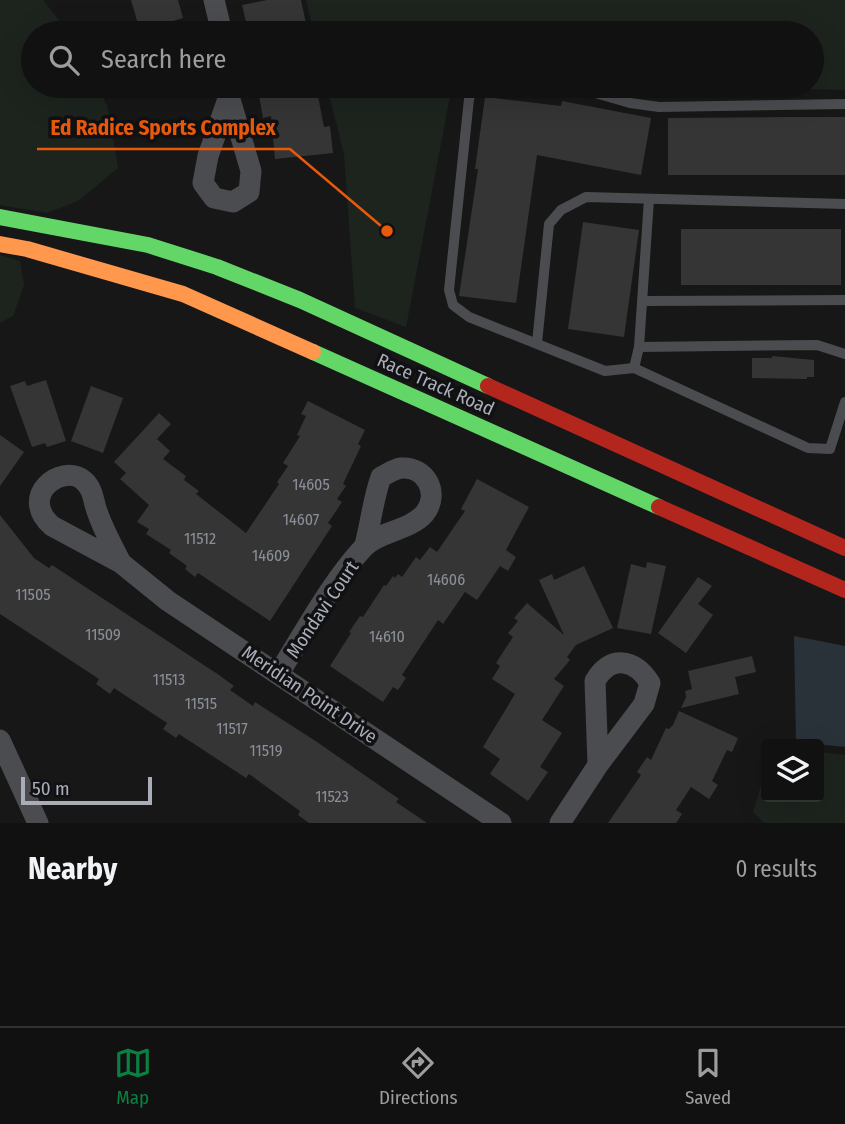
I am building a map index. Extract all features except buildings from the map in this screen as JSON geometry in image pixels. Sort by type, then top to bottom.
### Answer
[{"type":"main road","name":"Race Track Road","points":[[0,217],[148,246],[217,267],[300,300],[375,358],[543,454],[845,590]]},
{"type":"main road","name":"Race Track Road","points":[[0,244],[27,248],[183,294],[375,358],[845,548]]},
{"type":"main road","points":[[543,454],[590,459],[845,574]]},
{"type":"street","points":[[214,0],[219,21]]},
{"type":"street","name":"Mondavi Court","points":[[279,673],[328,595],[365,545]]},
{"type":"street","name":"Meridian Point Drive","points":[[121,563],[168,601],[501,823]]},
{"type":"street","points":[[0,740],[38,823]]},
{"type":"street","points":[[560,823],[598,765]]},
{"type":"lane","points":[[469,98],[449,290],[453,305],[469,317],[605,371],[634,368],[808,448],[830,449],[845,402]]},
{"type":"lane","points":[[612,98],[659,107],[845,104]]},
{"type":"lane","points":[[537,343],[549,224],[561,210],[586,197],[845,204]]},
{"type":"lane","points":[[634,368],[639,347],[649,200]]},
{"type":"lane","points":[[642,301],[845,300]]},
{"type":"lane","points":[[639,347],[817,345],[845,354]]},
{"type":"shaded area","points":[[0,0],[43,0],[60,21],[21,21],[21,98],[103,98],[108,108],[118,168],[78,201],[47,213],[0,205]]},
{"type":"shaded area","points":[[306,0],[845,0],[845,90],[824,90],[824,21],[311,21]]},
{"type":"shaded area","points":[[330,98],[450,98],[406,327],[355,308],[344,154]]},
{"type":"shaded area","points":[[0,255],[20,261],[24,285],[13,316],[0,323]]},
{"type":"shaded area","points":[[794,636],[845,646],[845,747],[824,745],[824,739],[796,739]]},
{"type":"shaded area","points":[[824,753],[845,755],[845,823],[764,823],[753,812],[761,786],[761,802],[824,802]]},
{"type":"traffic: fast","points":[[0,217],[148,245],[217,267],[300,300],[488,386]]},
{"type":"traffic: fast","points":[[313,352],[659,507]]},
{"type":"traffic: slow","points":[[0,244],[27,249],[183,294],[313,352]]},
{"type":"traffic: jam","points":[[488,386],[845,548]]},
{"type":"traffic: jam","points":[[659,507],[845,590]]},
{"type":"place","name":"Ed Radice Sports Complex","points":[[387,231]]}]
